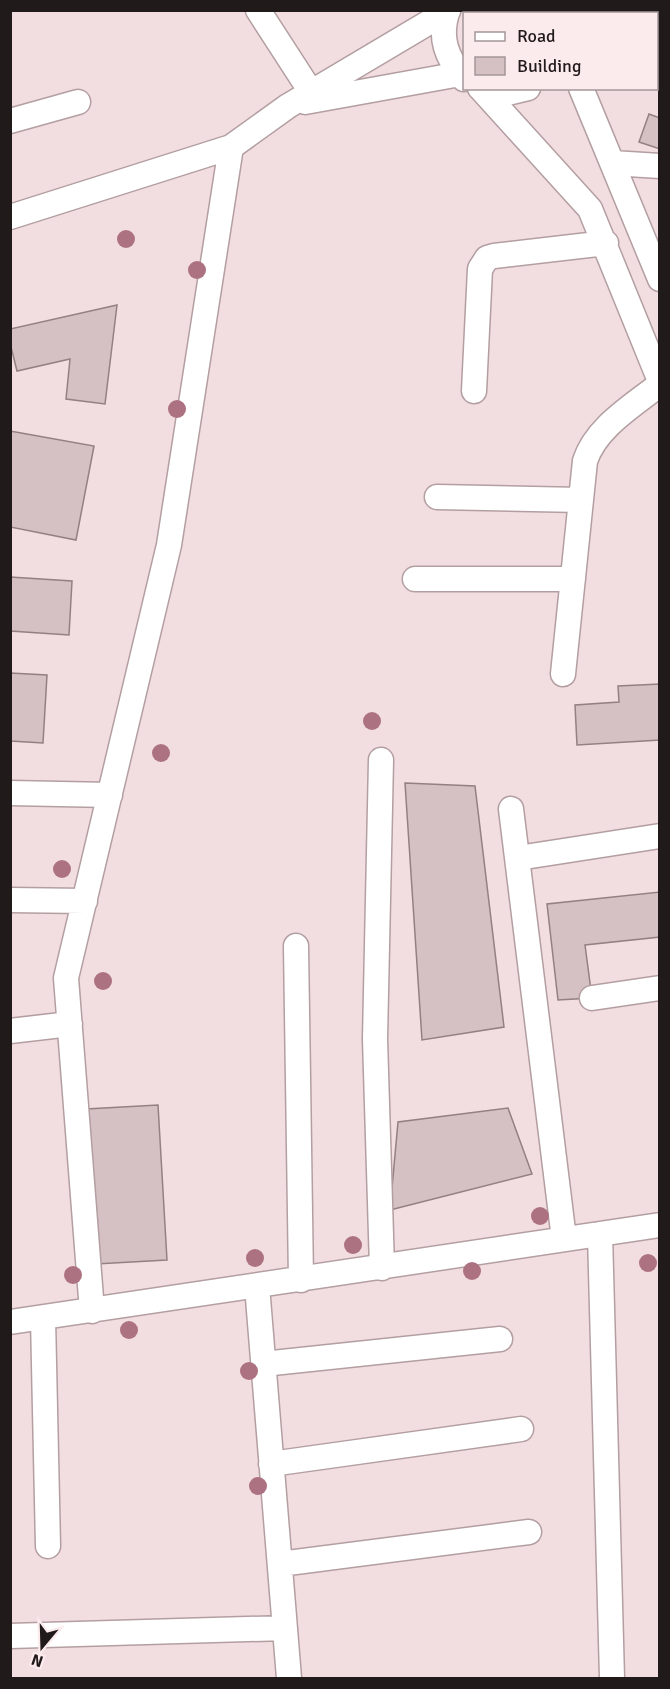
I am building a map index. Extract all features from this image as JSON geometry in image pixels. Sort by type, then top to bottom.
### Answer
[{"type":"street","points":[[258,10],[311,92]]},
{"type":"street","points":[[10,217],[231,147],[288,106],[448,11]]},
{"type":"street","points":[[448,11],[444,22],[444,43],[451,63],[463,74]]},
{"type":"street","points":[[288,106],[463,84]]},
{"type":"street","points":[[479,90],[582,197],[594,216],[660,383],[600,434],[590,447],[585,460],[563,674]]},
{"type":"street","points":[[492,90],[503,94],[520,90]]},
{"type":"street","points":[[582,90],[612,163],[649,227],[660,279]]},
{"type":"street","points":[[10,121],[78,102]]},
{"type":"street","points":[[92,1311],[66,978],[169,544],[231,147]]},
{"type":"street","points":[[612,163],[660,166]]},
{"type":"street","points":[[474,391],[482,263],[494,256],[606,243]]},
{"type":"street","points":[[437,497],[581,500]]},
{"type":"street","points":[[416,579],[573,579]]},
{"type":"street","points":[[381,760],[375,1039],[382,1268]]},
{"type":"street","points":[[10,793],[110,795]]},
{"type":"street","points":[[511,809],[564,1239]]},
{"type":"street","points":[[518,858],[660,836]]},
{"type":"street","points":[[10,900],[85,901]]},
{"type":"street","points":[[296,946],[301,1280]]},
{"type":"street","points":[[592,998],[660,988]]},
{"type":"street","points":[[10,1031],[70,1024]]},
{"type":"street","points":[[10,1322],[660,1225]]},
{"type":"street","points":[[600,1234],[612,1678]]},
{"type":"street","points":[[256,1286],[289,1678]]},
{"type":"street","points":[[43,1317],[48,1546]]},
{"type":"street","points":[[263,1364],[500,1340]]},
{"type":"street","points":[[271,1464],[521,1429]]},
{"type":"street","points":[[280,1564],[529,1532]]},
{"type":"street","points":[[10,1636],[285,1628]]},
{"type":"building","points":[[649,114],[660,118],[660,149],[639,142]]},
{"type":"building","points":[[117,305],[105,404],[66,399],[70,359],[17,371],[10,343],[10,329]]},
{"type":"building","points":[[10,431],[94,446],[76,540],[10,527]]},
{"type":"building","points":[[10,577],[72,581],[69,635],[10,631]]},
{"type":"building","points":[[10,673],[47,675],[43,743],[10,741]]},
{"type":"building","points":[[660,684],[660,740],[577,745],[575,705],[619,702],[618,686]]},
{"type":"building","points":[[405,783],[475,786],[504,1027],[422,1040]]},
{"type":"building","points":[[660,892],[660,937],[585,945],[592,998],[558,1000],[547,904]]},
{"type":"building","points":[[158,1105],[167,1260],[96,1264],[86,1109]]},
{"type":"building","points":[[508,1108],[532,1174],[390,1210],[398,1122]]}]
